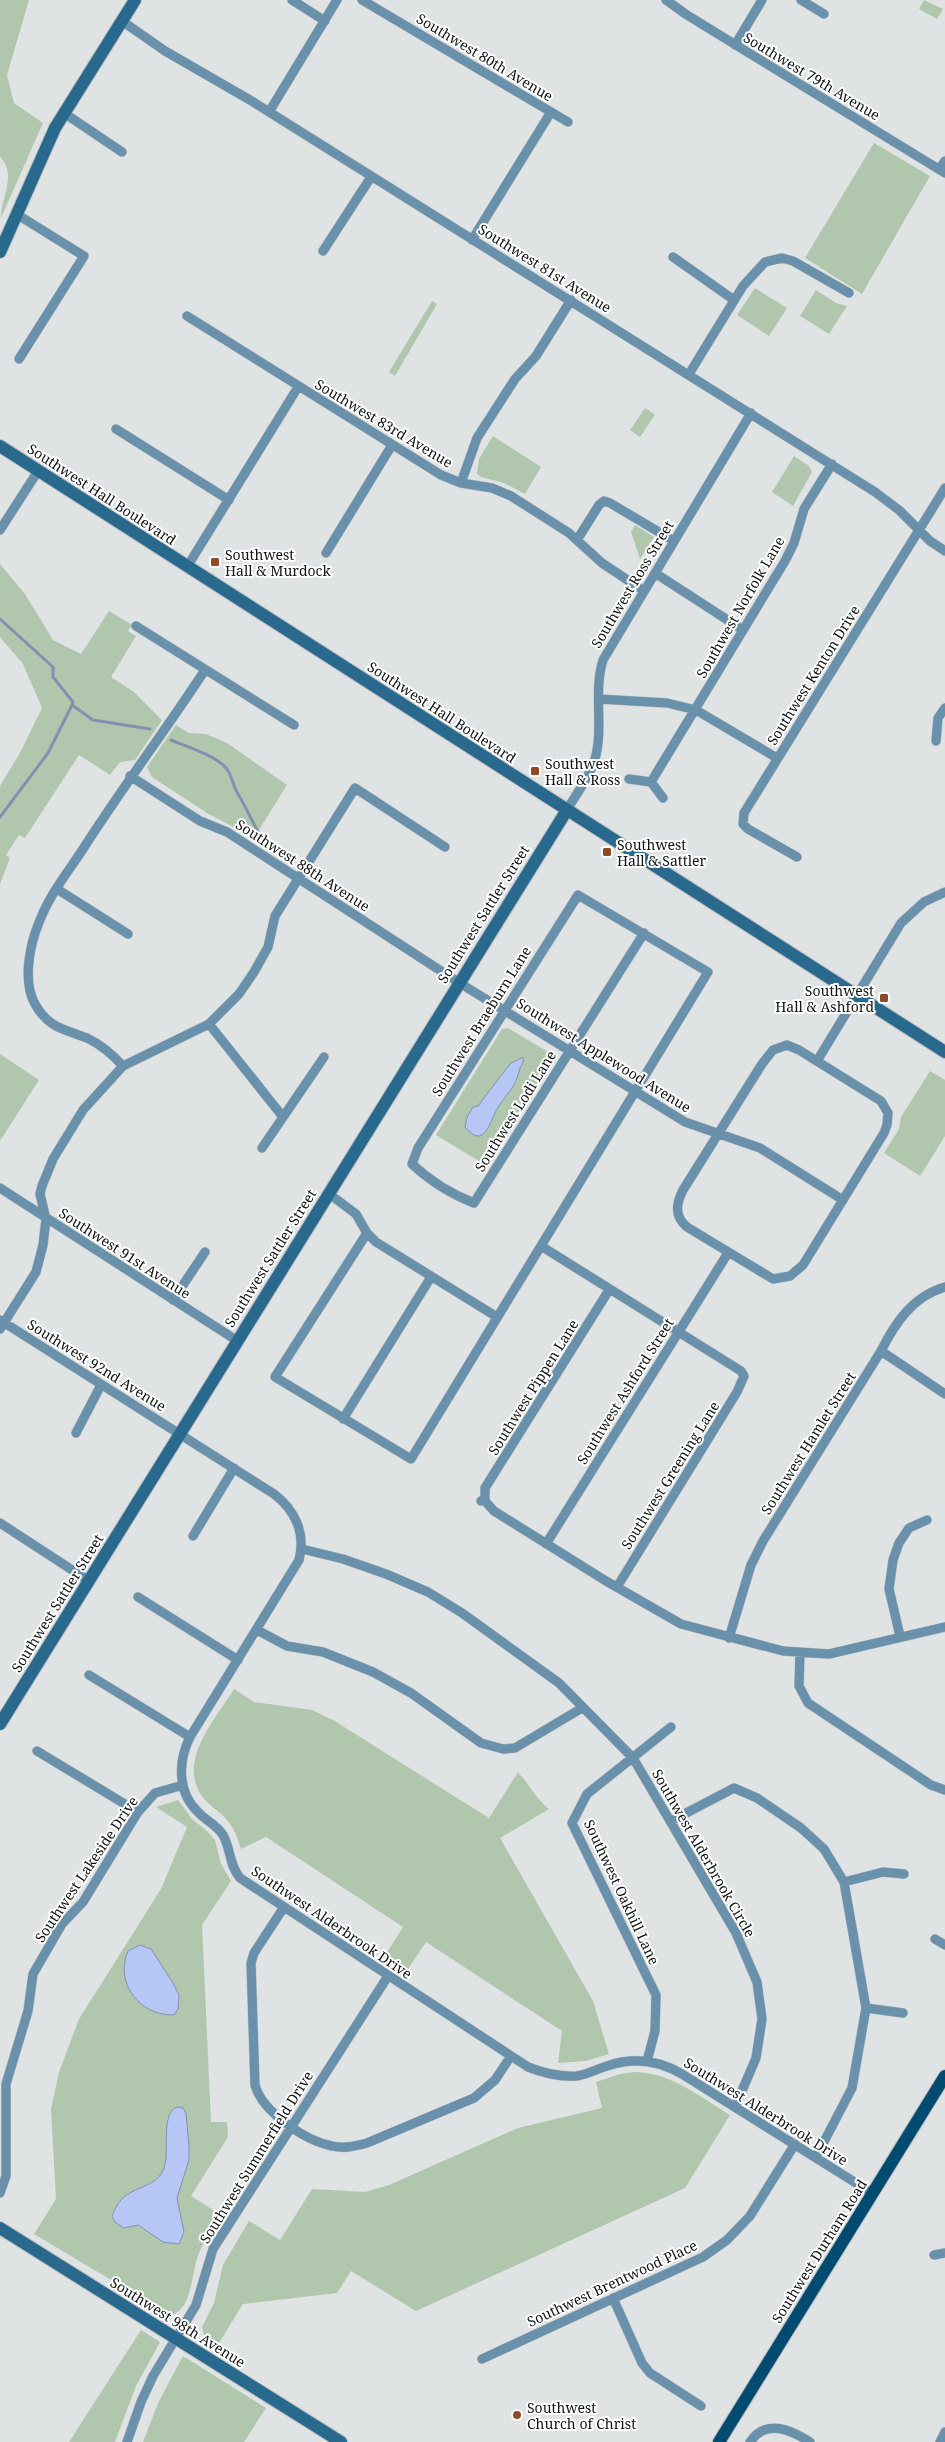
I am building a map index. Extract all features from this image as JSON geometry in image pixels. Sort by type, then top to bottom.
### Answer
[{"type":"main road","name":"Southwest Durham Road","points":[[719,2442],[945,2076]]},
{"type":"street","points":[[0,252],[18,215],[48,142],[135,0]]},
{"type":"street","points":[[292,0],[325,21]]},
{"type":"street","points":[[269,112],[337,0]]},
{"type":"street","name":"Southwest 80th Avenue","points":[[362,0],[568,122]]},
{"type":"street","name":"Southwest 79th Avenue","points":[[666,0],[735,45],[942,171]]},
{"type":"street","points":[[735,45],[762,0]]},
{"type":"street","points":[[801,0],[824,14]]},
{"type":"street","name":"Southwest 81st Avenue","points":[[122,21],[165,51],[269,112],[832,464],[899,510],[919,531],[945,551]]},
{"type":"street","points":[[472,240],[551,112]]},
{"type":"street","points":[[64,114],[122,152]]},
{"type":"street","points":[[942,171],[945,161]]},
{"type":"street","points":[[323,251],[371,177]]},
{"type":"street","points":[[18,215],[84,256],[19,359]]},
{"type":"street","points":[[673,258],[734,300]]},
{"type":"street","points":[[689,374],[734,300],[759,266],[765,262],[777,258],[793,261],[849,294]]},
{"type":"street","points":[[461,482],[477,438],[515,379],[536,356],[571,300]]},
{"type":"street","name":"Southwest 83rd Avenue","points":[[187,316],[392,446],[441,474],[461,482],[501,491],[578,540],[602,563],[644,591]]},
{"type":"street","points":[[187,566],[298,387]]},
{"type":"street","name":"Southwest Ross Street","points":[[567,810],[595,759],[598,735],[598,685],[603,660],[751,413]]},
{"type":"street","points":[[116,429],[229,500]]},
{"type":"street","name":"Southwest Hall Boulevard","points":[[0,446],[945,1052]]},
{"type":"street","points":[[326,553],[392,446]]},
{"type":"street","name":"Southwest Norfolk Lane","points":[[651,782],[785,561],[794,543],[804,509],[832,464]]},
{"type":"street","points":[[0,530],[38,471]]},
{"type":"street","name":"Southwest Kenton Drive","points":[[797,857],[748,829],[742,818],[777,758],[945,488]]},
{"type":"street","points":[[578,540],[599,505],[604,501],[610,502],[674,541]]},
{"type":"street","points":[[655,573],[743,630]]},
{"type":"street","points":[[136,626],[294,725]]},
{"type":"street","points":[[123,1066],[96,1043],[58,1028],[42,1014],[30,991],[32,943],[46,907],[57,889],[130,776],[174,718],[205,670]]},
{"type":"street","points":[[599,699],[667,702],[696,710],[777,758]]},
{"type":"street","points":[[936,741],[938,718],[945,708]]},
{"type":"street","name":"Southwest 88th Avenue","points":[[130,776],[200,821],[227,832],[458,982]]},
{"type":"street","points":[[629,779],[651,782],[663,798]]},
{"type":"street","points":[[2,1324],[36,1272],[44,1245],[46,1219],[40,1194],[53,1159],[83,1110],[123,1066],[209,1024],[239,994],[268,947],[275,916],[355,788],[445,847]]},
{"type":"street","name":"Southwest Sattler Street","points":[[0,1724],[458,982],[567,810]]},
{"type":"street","points":[[57,889],[128,934]]},
{"type":"street","points":[[817,1061],[902,923],[924,902],[945,892]]},
{"type":"street","name":"Southwest Braeburn Lane","points":[[474,1203],[459,1197],[422,1173],[412,1164],[418,1148],[578,895],[644,933]]},
{"type":"street","points":[[367,1233],[275,1377],[411,1459],[708,972],[644,933]]},
{"type":"street","name":"Southwest Lodi Lane","points":[[474,1203],[644,933]]},
{"type":"street","name":"Southwest Applewood Avenue","points":[[458,982],[685,1122],[760,1148],[843,1200]]},
{"type":"street","points":[[209,1024],[283,1117]]},
{"type":"street","points":[[787,1045],[817,1061],[880,1101],[888,1113],[884,1134],[803,1265],[790,1276],[773,1279],[682,1223],[677,1208],[683,1190],[718,1134],[762,1064],[773,1050],[787,1045]]},
{"type":"street","points":[[262,1148],[324,1057]]},
{"type":"street","name":"Southwest 91st Avenue","points":[[0,1188],[236,1340]]},
{"type":"street","points":[[328,1193],[356,1214],[367,1233],[376,1242],[496,1317]]},
{"type":"street","points":[[541,1246],[678,1332]]},
{"type":"street","points":[[173,1300],[205,1252]]},
{"type":"street","name":"Southwest Ashford Street","points":[[546,1544],[728,1253]]},
{"type":"street","points":[[343,1419],[431,1277]]},
{"type":"street","name":"Southwest Hamlet Street","points":[[729,1638],[751,1565],[763,1542],[881,1351],[893,1327],[908,1309],[936,1289],[945,1287]]},
{"type":"street","name":"Southwest Pippen Lane","points":[[546,1544],[494,1511],[483,1501],[486,1488],[610,1290]]},
{"type":"street","name":"Southwest 92nd Avenue","points":[[2,1324],[180,1434]]},
{"type":"street","name":"Southwest Greening Lane","points":[[617,1587],[737,1392],[744,1376],[741,1372],[678,1332]]},
{"type":"street","points":[[881,1351],[945,1394]]},
{"type":"street","points":[[76,1433],[101,1385]]},
{"type":"street","points":[[180,1434],[274,1494],[288,1506],[297,1521],[302,1549]]},
{"type":"street","points":[[194,1536],[234,1468]]},
{"type":"street","points":[[900,1636],[890,1602],[889,1589],[893,1560],[899,1543],[910,1528],[927,1520]]},
{"type":"street","points":[[0,1523],[89,1581]]},
{"type":"street","points":[[546,1544],[682,1624],[729,1638],[800,1653],[829,1654],[945,1627]]},
{"type":"street","name":"Southwest Alderbrook Drive","points":[[302,1549],[293,1571],[190,1737],[182,1758],[183,1785],[195,1809],[218,1827],[223,1835],[235,1872],[246,1882],[388,1976],[511,2056],[538,2071],[566,2076],[590,2073],[623,2061],[647,2061],[674,2069],[872,2193]]},
{"type":"street","name":"Southwest Alderbrook Circle","points":[[302,1549],[343,1559],[428,1592],[462,1613],[530,1660],[559,1683],[632,1758],[736,1933],[757,1982],[762,2019],[756,2058],[735,2107]]},
{"type":"street","points":[[138,1597],[238,1660]]},
{"type":"street","points":[[257,1630],[287,1646],[323,1652],[373,1672],[411,1693],[481,1742],[492,1747],[515,1748],[582,1708]]},
{"type":"street","points":[[800,1653],[799,1686],[812,1708],[931,1785],[945,1790]]},
{"type":"street","points":[[89,1675],[190,1737]]},
{"type":"street","points":[[632,1758],[670,1726]]},
{"type":"street","points":[[37,1750],[138,1812]]},
{"type":"street","name":"Southwest Oakhill Lane","points":[[632,1758],[587,1794],[572,1823],[656,1995],[655,2031],[647,2061]]},
{"type":"street","name":"Southwest Lakeside Drive","points":[[0,2193],[6,2176],[3,2129],[6,2084],[28,2011],[33,1974],[62,1924],[83,1902],[138,1812],[155,1793],[183,1785]]},
{"type":"street","points":[[671,1821],[734,1788],[757,1798],[801,1828],[824,1849],[844,1882],[866,2008],[852,2088],[816,2157]]},
{"type":"street","points":[[844,1882],[883,1872],[904,1874]]},
{"type":"street","points":[[284,1907],[254,1953],[250,1974],[255,2085],[257,2095],[266,2108],[306,2136],[333,2146],[355,2146],[367,2143],[474,2098],[495,2080],[511,2056]]},
{"type":"street","points":[[935,1939],[945,1945]]},
{"type":"street","name":"Southwest Summerfield Drive","points":[[127,2442],[153,2376],[196,2305],[207,2263],[213,2249],[388,1976]]},
{"type":"street","points":[[866,2008],[904,2013]]},
{"type":"street","name":"Southwest Brentwood Place","points":[[482,2359],[702,2257],[728,2240],[750,2216],[795,2144]]},
{"type":"street","name":"Southwest 98th Avenue","points":[[0,2228],[337,2441]]},
{"type":"street","points":[[934,2255],[945,2254]]},
{"type":"street","points":[[613,2298],[642,2363],[650,2373],[701,2406]]},
{"type":"street","points":[[750,2442],[759,2431],[770,2428],[792,2430],[810,2442]]},
{"type":"street","points":[[940,2442],[945,2432]]},
{"type":"green space","points":[[0,0],[29,0],[7,75],[14,103],[43,123],[1,218],[8,171],[0,157]]},
{"type":"green space","points":[[924,0],[943,9],[937,19],[919,9]]},
{"type":"green space","points":[[874,143],[930,176],[862,294],[805,258]]},
{"type":"green space","points":[[755,288],[787,308],[769,336],[737,315]]},
{"type":"green space","points":[[816,290],[836,303],[847,306],[829,334],[800,316]]},
{"type":"green space","points":[[432,301],[437,304],[395,376],[389,372]]},
{"type":"green space","points":[[645,408],[655,415],[640,437],[630,430]]},
{"type":"green space","points":[[493,436],[541,467],[525,494],[504,483],[481,477],[477,474],[479,459]]},
{"type":"green space","points":[[794,456],[809,466],[812,472],[793,506],[772,492]]},
{"type":"green space","points":[[635,525],[654,537],[640,559],[631,532]]},
{"type":"green space","points":[[0,564],[25,594],[53,640],[81,654],[109,611],[132,625],[128,631],[136,636],[111,677],[134,692],[162,720],[135,760],[120,762],[110,775],[79,755],[25,838],[19,835],[6,855],[10,858],[0,884],[0,786],[20,753],[42,708],[23,664],[0,637]]},
{"type":"green space","points":[[176,725],[189,733],[206,734],[227,743],[287,785],[254,838],[207,813],[152,777],[147,767]]},
{"type":"green space","points":[[508,1028],[548,1052],[552,1059],[487,1166],[436,1135],[502,1029]]},
{"type":"green space","points":[[0,1054],[39,1080],[0,1141]]},
{"type":"green space","points":[[930,1071],[945,1080],[945,1136],[920,1176],[884,1153],[899,1129],[901,1117]]},
{"type":"green space","points":[[234,1689],[254,1702],[312,1710],[333,1720],[489,1818],[518,1772],[540,1801],[549,1809],[500,1838],[593,2001],[609,2054],[586,2061],[558,2063],[562,2031],[426,1942],[406,1972],[384,1957],[403,1927],[266,1837],[241,1849],[231,1825],[205,1800],[197,1786],[194,1772],[196,1757],[208,1728]]},
{"type":"green space","points":[[178,1800],[192,1819],[215,1840],[221,1864],[231,1881],[202,1925],[211,2122],[227,2122],[228,2137],[191,2196],[221,2215],[199,2253],[190,2289],[183,2306],[178,2312],[170,2315],[34,2234],[56,2199],[51,2109],[59,2072],[79,2019],[161,1889],[187,1827],[156,1807]]},
{"type":"green space","points":[[648,2073],[673,2081],[730,2115],[685,2188],[416,2311],[351,2271],[337,2293],[243,2304],[217,2346],[205,2338],[202,2327],[214,2303],[223,2265],[249,2221],[280,2240],[312,2189],[365,2192],[389,2185],[518,2128],[602,2108],[596,2082],[620,2074]]},
{"type":"green space","points":[[141,2330],[160,2342],[136,2386],[115,2442],[69,2442]]},
{"type":"green space","points":[[183,2356],[266,2408],[244,2442],[143,2442],[158,2403]]},
{"type":"water","points":[[523,1057],[523,1062],[515,1082],[497,1109],[486,1132],[477,1136],[472,1134],[465,1127],[467,1117],[473,1107],[478,1106],[510,1064]]},
{"type":"water","points":[[140,1945],[151,1949],[179,1995],[178,2009],[174,2015],[150,2010],[141,2004],[127,1986],[125,1963],[128,1951]]},
{"type":"water","points":[[177,2107],[183,2108],[186,2113],[189,2146],[189,2160],[177,2198],[184,2232],[179,2244],[163,2242],[138,2225],[124,2228],[115,2222],[112,2216],[118,2203],[124,2197],[157,2179],[161,2174],[166,2161],[167,2125],[172,2111]]},
{"type":"waterway","points":[[0,619],[53,667],[53,677],[73,702],[72,705],[93,720],[150,729]]},
{"type":"waterway","points":[[0,817],[48,753],[72,705]]},
{"type":"waterway","points":[[171,740],[209,756],[227,769],[236,791],[264,842]]},
{"type":"place","name":"Southwest Hall & Murdock","points":[[215,562]]},
{"type":"place","name":"Southwest Hall & Ross","points":[[535,771]]},
{"type":"place","name":"Southwest Hall & Sattler","points":[[607,852]]},
{"type":"place","name":"Southwest Hall & Ashford","points":[[884,998]]},
{"type":"place","name":"Southwest Church of Christ","points":[[517,2415]]}]
